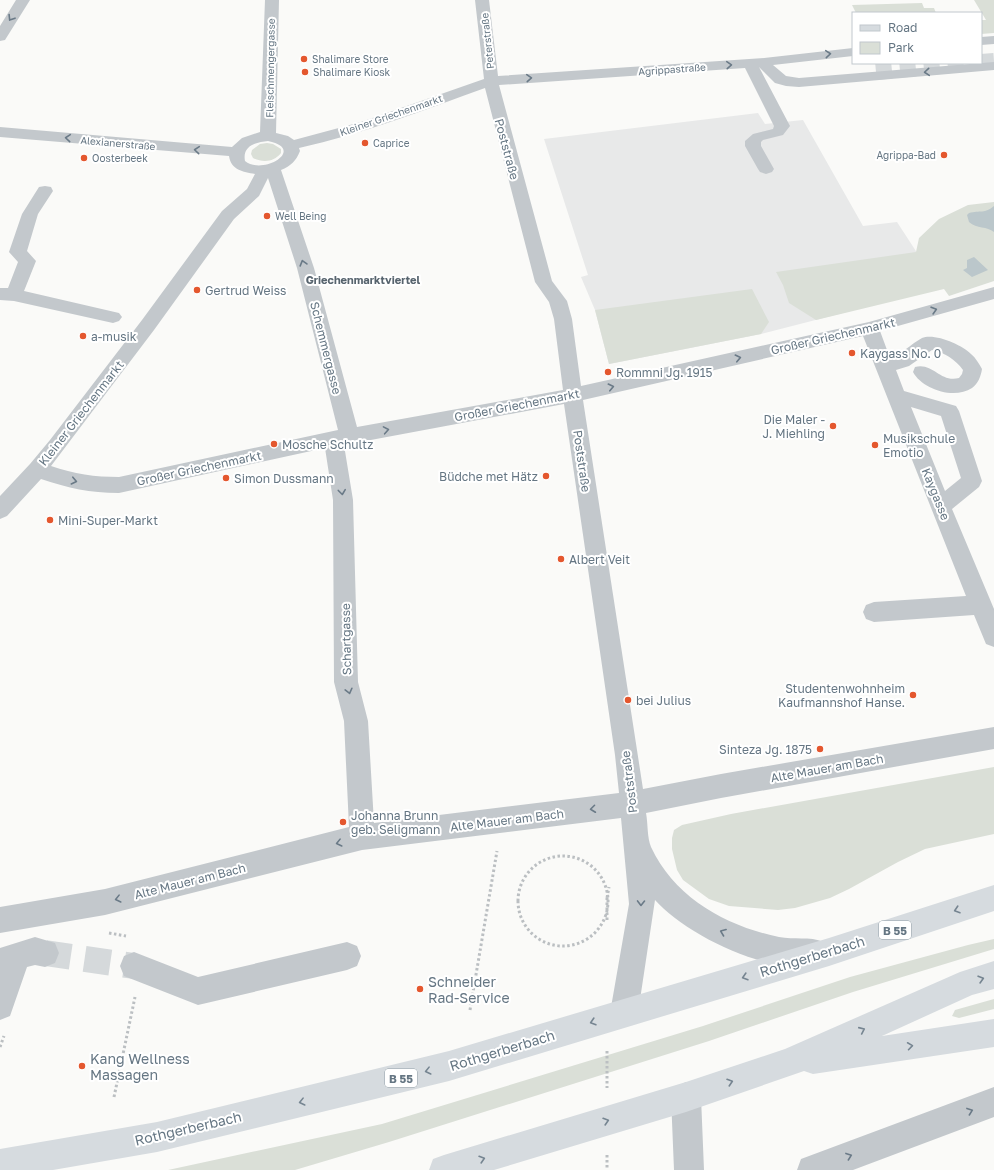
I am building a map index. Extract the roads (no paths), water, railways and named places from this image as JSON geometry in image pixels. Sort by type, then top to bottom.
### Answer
[{"type":"main road","name":"Rothgerberbach","points":[[0,1164],[157,1137],[442,1068],[829,952],[994,898]]},
{"type":"main road","points":[[444,1170],[686,1097],[788,1063],[946,992],[970,982],[994,975]]},
{"type":"main road","points":[[788,1063],[994,1033]]},
{"type":"street","points":[[0,36],[22,0]]},
{"type":"street","name":"Fleischmengergasse","points":[[268,136],[272,0]]},
{"type":"street","name":"Peterstraße","points":[[482,0],[491,81]]},
{"type":"street","points":[[982,41],[994,40]]},
{"type":"street","name":"Agrippastraße","points":[[491,81],[757,63],[852,52]]},
{"type":"street","points":[[757,63],[779,80],[789,83],[816,82],[994,66]]},
{"type":"street","points":[[757,63],[782,126],[778,132],[758,137],[754,141],[753,146],[766,169]]},
{"type":"street","points":[[779,80],[814,78]]},
{"type":"street","name":"Kleiner Griechenmarkt","points":[[291,145],[319,139],[366,124],[491,81]]},
{"type":"street","name":"Poststraße","points":[[491,81],[502,131],[544,282],[558,301],[563,319],[591,524],[627,755],[638,851],[642,904],[624,1013]]},
{"type":"street","name":"Alexianerstraße","points":[[0,132],[236,152]]},
{"type":"street","points":[[268,136],[282,138],[291,145],[293,150],[292,156],[288,161],[269,170],[253,170],[239,179],[236,152],[240,145],[248,140],[268,136]]},
{"type":"street","name":"Kleiner Griechenmarkt","points":[[0,510],[37,470],[148,325],[228,215],[253,192],[269,170]]},
{"type":"street","name":"Schemmergasse","points":[[269,170],[286,204],[312,291],[341,438]]},
{"type":"street","name":"Kleiner Griechenmarkt","points":[[228,215],[239,179]]},
{"type":"street","points":[[45,191],[30,214],[18,252],[27,261],[7,295],[113,317]]},
{"type":"street","name":"Großer Griechenmarkt","points":[[37,470],[72,481],[95,485],[120,485],[341,438],[573,396],[869,328],[994,293]]},
{"type":"street","points":[[914,316],[929,343],[955,351],[968,361],[973,369],[970,378],[962,384],[951,386],[933,380],[922,372]]},
{"type":"street","name":"Kaygasse","points":[[869,328],[994,636]]},
{"type":"street","points":[[885,368],[902,361],[929,343]]},
{"type":"street","points":[[897,396],[949,411],[972,481],[941,506]]},
{"type":"street","name":"Schartgasse","points":[[341,438],[337,456],[343,500],[346,682],[356,721],[362,837]]},
{"type":"street","points":[[874,612],[981,605]]},
{"type":"street","name":"Alte Mauer am Bach","points":[[0,920],[105,902],[362,837],[632,804],[721,786],[994,738]]},
{"type":"street","name":"Poststraße","points":[[638,851],[662,887],[686,912],[710,927],[747,941],[781,951],[829,952]]},
{"type":"street","points":[[0,1006],[8,960],[35,951],[45,953]]},
{"type":"street","points":[[137,968],[198,991],[347,956]]},
{"type":"street","points":[[686,1097],[689,1170]]},
{"type":"street","points":[[812,1170],[994,1102]]},
{"type":"tunnel","points":[[982,62],[994,61]]},
{"type":"tunnel","points":[[876,72],[961,64]]},
{"type":"tunnel","points":[[45,953],[134,966]]},
{"type":"place","name":"Shalimare Store","points":[[304,59]]},
{"type":"place","name":"Shalimare Kiosk","points":[[305,72]]},
{"type":"place","name":"Caprice","points":[[365,143]]},
{"type":"place","name":"Agrippa-Bad","points":[[944,155]]},
{"type":"place","name":"Oosterbeek","points":[[84,158]]},
{"type":"place","name":"Well Being","points":[[267,216]]},
{"type":"place","name":"Gertrud Weiss","points":[[197,290]]},
{"type":"place","name":"a-musik","points":[[83,336]]},
{"type":"place","name":"Kaygass No. 0","points":[[852,353]]},
{"type":"place","name":"Rommni Jg. 1915","points":[[608,372]]},
{"type":"place","name":"Die Maler - J. Miehling","points":[[833,426]]},
{"type":"place","name":"Mosche Schultz","points":[[274,444]]},
{"type":"place","name":"Musikschule Emotio","points":[[875,445]]},
{"type":"place","name":"Büdche met Hätz","points":[[546,476]]},
{"type":"place","name":"Simon Dussmann","points":[[226,478]]},
{"type":"place","name":"Mini-Super-Markt","points":[[50,520]]},
{"type":"place","name":"Albert Veit","points":[[561,559]]},
{"type":"place","name":"Studentenwohnheim Kaufmannshof Hanse.","points":[[913,695]]},
{"type":"place","name":"bei Julius","points":[[628,700]]},
{"type":"place","name":"Sinteza Jg. 1875","points":[[820,749]]},
{"type":"place","name":"Johanna Brunn geb. Seligmann","points":[[343,822]]},
{"type":"place","name":"Schneider Rad-Service","points":[[420,989]]},
{"type":"place","name":"Kang Wellness Massagen","points":[[82,1066]]},
{"type":"district","name":"Griechenmarktviertel","points":[[363,279]]}]
